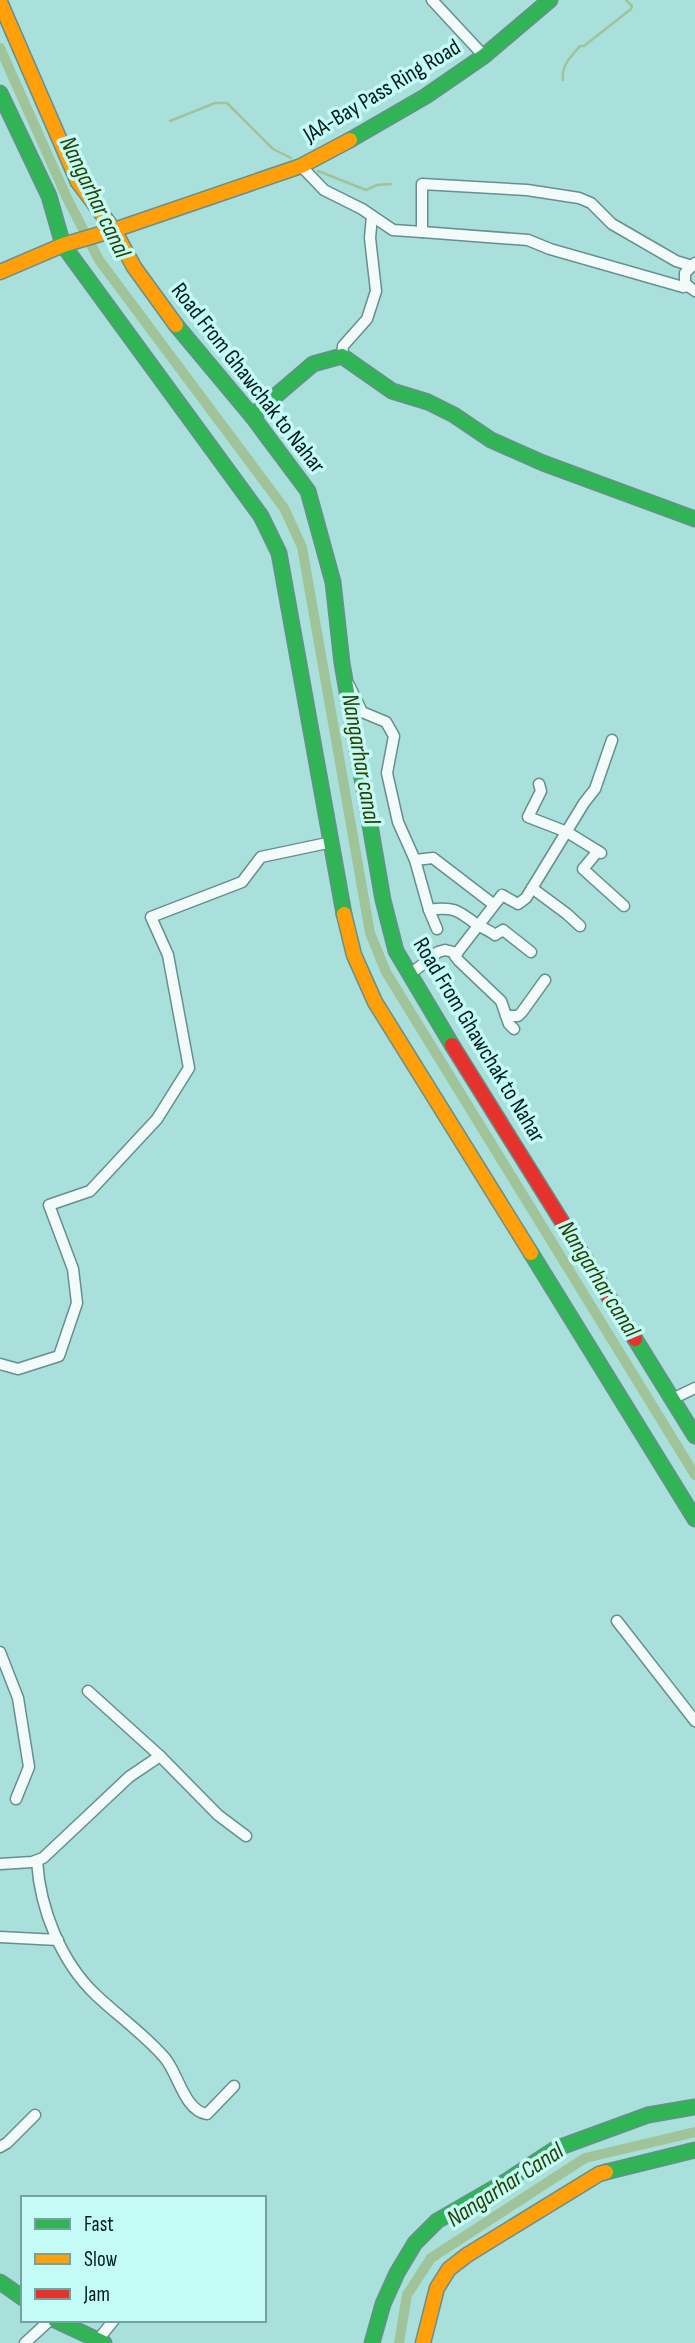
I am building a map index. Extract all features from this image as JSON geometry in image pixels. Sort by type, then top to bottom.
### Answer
[{"type":"main road","name":"JAA-Bay Pass Ring Road","points":[[63,245],[301,166],[426,96],[484,56],[550,0]]},
{"type":"main road","name":"Road From Ghawchak to Nahar","points":[[0,2],[78,182],[108,232],[180,330],[252,416],[308,491],[333,582],[345,677],[383,900],[396,951],[695,1436]]},
{"type":"main road","points":[[0,93],[48,196],[63,245],[261,516],[279,553],[342,906],[354,955],[375,1002],[695,1519]]},
{"type":"main road","points":[[0,272],[63,245]]},
{"type":"main road","points":[[252,416],[313,364],[342,356],[392,391],[428,402],[454,415],[491,440],[543,463],[695,519]]},
{"type":"main road","points":[[372,2343],[383,2304],[397,2273],[415,2243],[437,2221],[509,2180],[555,2149],[648,2115],[695,2107]]},
{"type":"main road","points":[[423,2343],[437,2288],[449,2269],[467,2255],[599,2174],[695,2150]]},
{"type":"main road","points":[[0,2282],[21,2297]]},
{"type":"main road","points":[[56,2322],[100,2342]]},
{"type":"street","points":[[432,0],[484,56]]},
{"type":"street","points":[[301,166],[324,190],[393,230],[528,240],[550,249],[691,288]]},
{"type":"street","points":[[422,232],[422,184],[527,190],[579,198],[592,203],[612,224],[676,261],[694,264]]},
{"type":"street","points":[[342,356],[344,346],[366,319],[376,291],[370,238],[372,216]]},
{"type":"street","points":[[691,288],[685,284],[685,273],[694,264]]},
{"type":"street","points":[[345,677],[362,712],[386,722],[394,736],[387,773],[398,822],[415,860],[437,929]]},
{"type":"street","points":[[514,1029],[509,1024],[501,1001],[455,956],[502,895],[517,904],[526,898],[594,789],[612,740]]},
{"type":"street","points":[[540,784],[541,791],[528,817],[567,832],[600,852],[583,869],[624,906]]},
{"type":"street","points":[[0,1364],[18,1369],[59,1356],[77,1303],[73,1269],[49,1205],[90,1191],[157,1119],[189,1068],[168,956],[151,918],[242,881],[261,858],[332,842]]},
{"type":"street","points":[[415,860],[433,858],[490,909],[503,930],[531,952]]},
{"type":"street","points":[[532,888],[580,926]]},
{"type":"street","points":[[429,910],[443,907],[457,910],[495,935],[503,930]]},
{"type":"street","points":[[409,975],[438,951],[457,953]]},
{"type":"street","points":[[506,1016],[518,1016],[523,1012],[545,980]]},
{"type":"street","points":[[672,1399],[695,1388]]},
{"type":"street","points":[[617,1621],[695,1721]]},
{"type":"street","points":[[0,1652],[18,1698],[29,1767],[16,1799]]},
{"type":"street","points":[[88,1691],[160,1756],[218,1815],[246,1836]]},
{"type":"street","points":[[0,1864],[37,1861],[60,1844],[129,1777],[160,1756]]},
{"type":"street","points":[[37,1861],[38,1884],[58,1940],[74,1971],[88,1987],[165,2058],[176,2072],[178,2085],[186,2098],[202,2113],[207,2114],[234,2086]]},
{"type":"street","points":[[0,1937],[58,1940]]},
{"type":"street","points":[[0,2147],[8,2143],[35,2115]]},
{"type":"street","points":[[25,2343],[50,2322]]},
{"type":"street","points":[[100,2342],[113,2322]]},
{"type":"waterway","points":[[563,80],[565,66],[580,46],[584,46],[631,9],[632,6],[626,0]]},
{"type":"waterway","name":"Nangarhar canal","points":[[0,48],[67,198],[99,260],[284,508],[302,547],[370,933],[386,972],[695,1475]]},
{"type":"waterway","points":[[170,121],[215,103],[227,103],[273,149],[291,158]]},
{"type":"waterway","points":[[318,171],[366,190],[377,185],[391,184]]},
{"type":"waterway","name":"Nangarhar Canal","points":[[399,2343],[407,2295],[431,2258],[585,2158],[695,2132]]},
{"type":"traffic: fast","points":[[350,140],[426,96],[484,56],[550,0]]},
{"type":"traffic: fast","points":[[0,93],[49,196],[63,245],[261,516],[279,553],[344,914]]},
{"type":"traffic: fast","points":[[176,325],[252,416],[308,491],[333,582],[342,663],[383,900],[396,951],[452,1045]]},
{"type":"traffic: fast","points":[[252,416],[313,364],[342,356],[392,391],[428,402],[454,415],[491,440],[543,463],[695,519]]},
{"type":"traffic: fast","points":[[531,1253],[695,1519]]},
{"type":"traffic: fast","points":[[635,1339],[695,1436]]},
{"type":"traffic: fast","points":[[372,2343],[383,2304],[397,2273],[415,2243],[437,2221],[555,2149],[648,2115],[695,2107]]},
{"type":"traffic: fast","points":[[606,2172],[695,2150]]},
{"type":"traffic: fast","points":[[0,2282],[21,2297]]},
{"type":"traffic: fast","points":[[59,2322],[104,2343]]},
{"type":"traffic: slow","points":[[0,2],[78,182],[114,230],[134,267],[176,325]]},
{"type":"traffic: slow","points":[[0,272],[63,245],[301,166],[350,140]]},
{"type":"traffic: slow","points":[[344,914],[354,955],[375,1002],[531,1253]]},
{"type":"traffic: slow","points":[[423,2343],[437,2288],[449,2269],[467,2255],[606,2172]]},
{"type":"traffic: jam","points":[[452,1045],[635,1339]]}]
